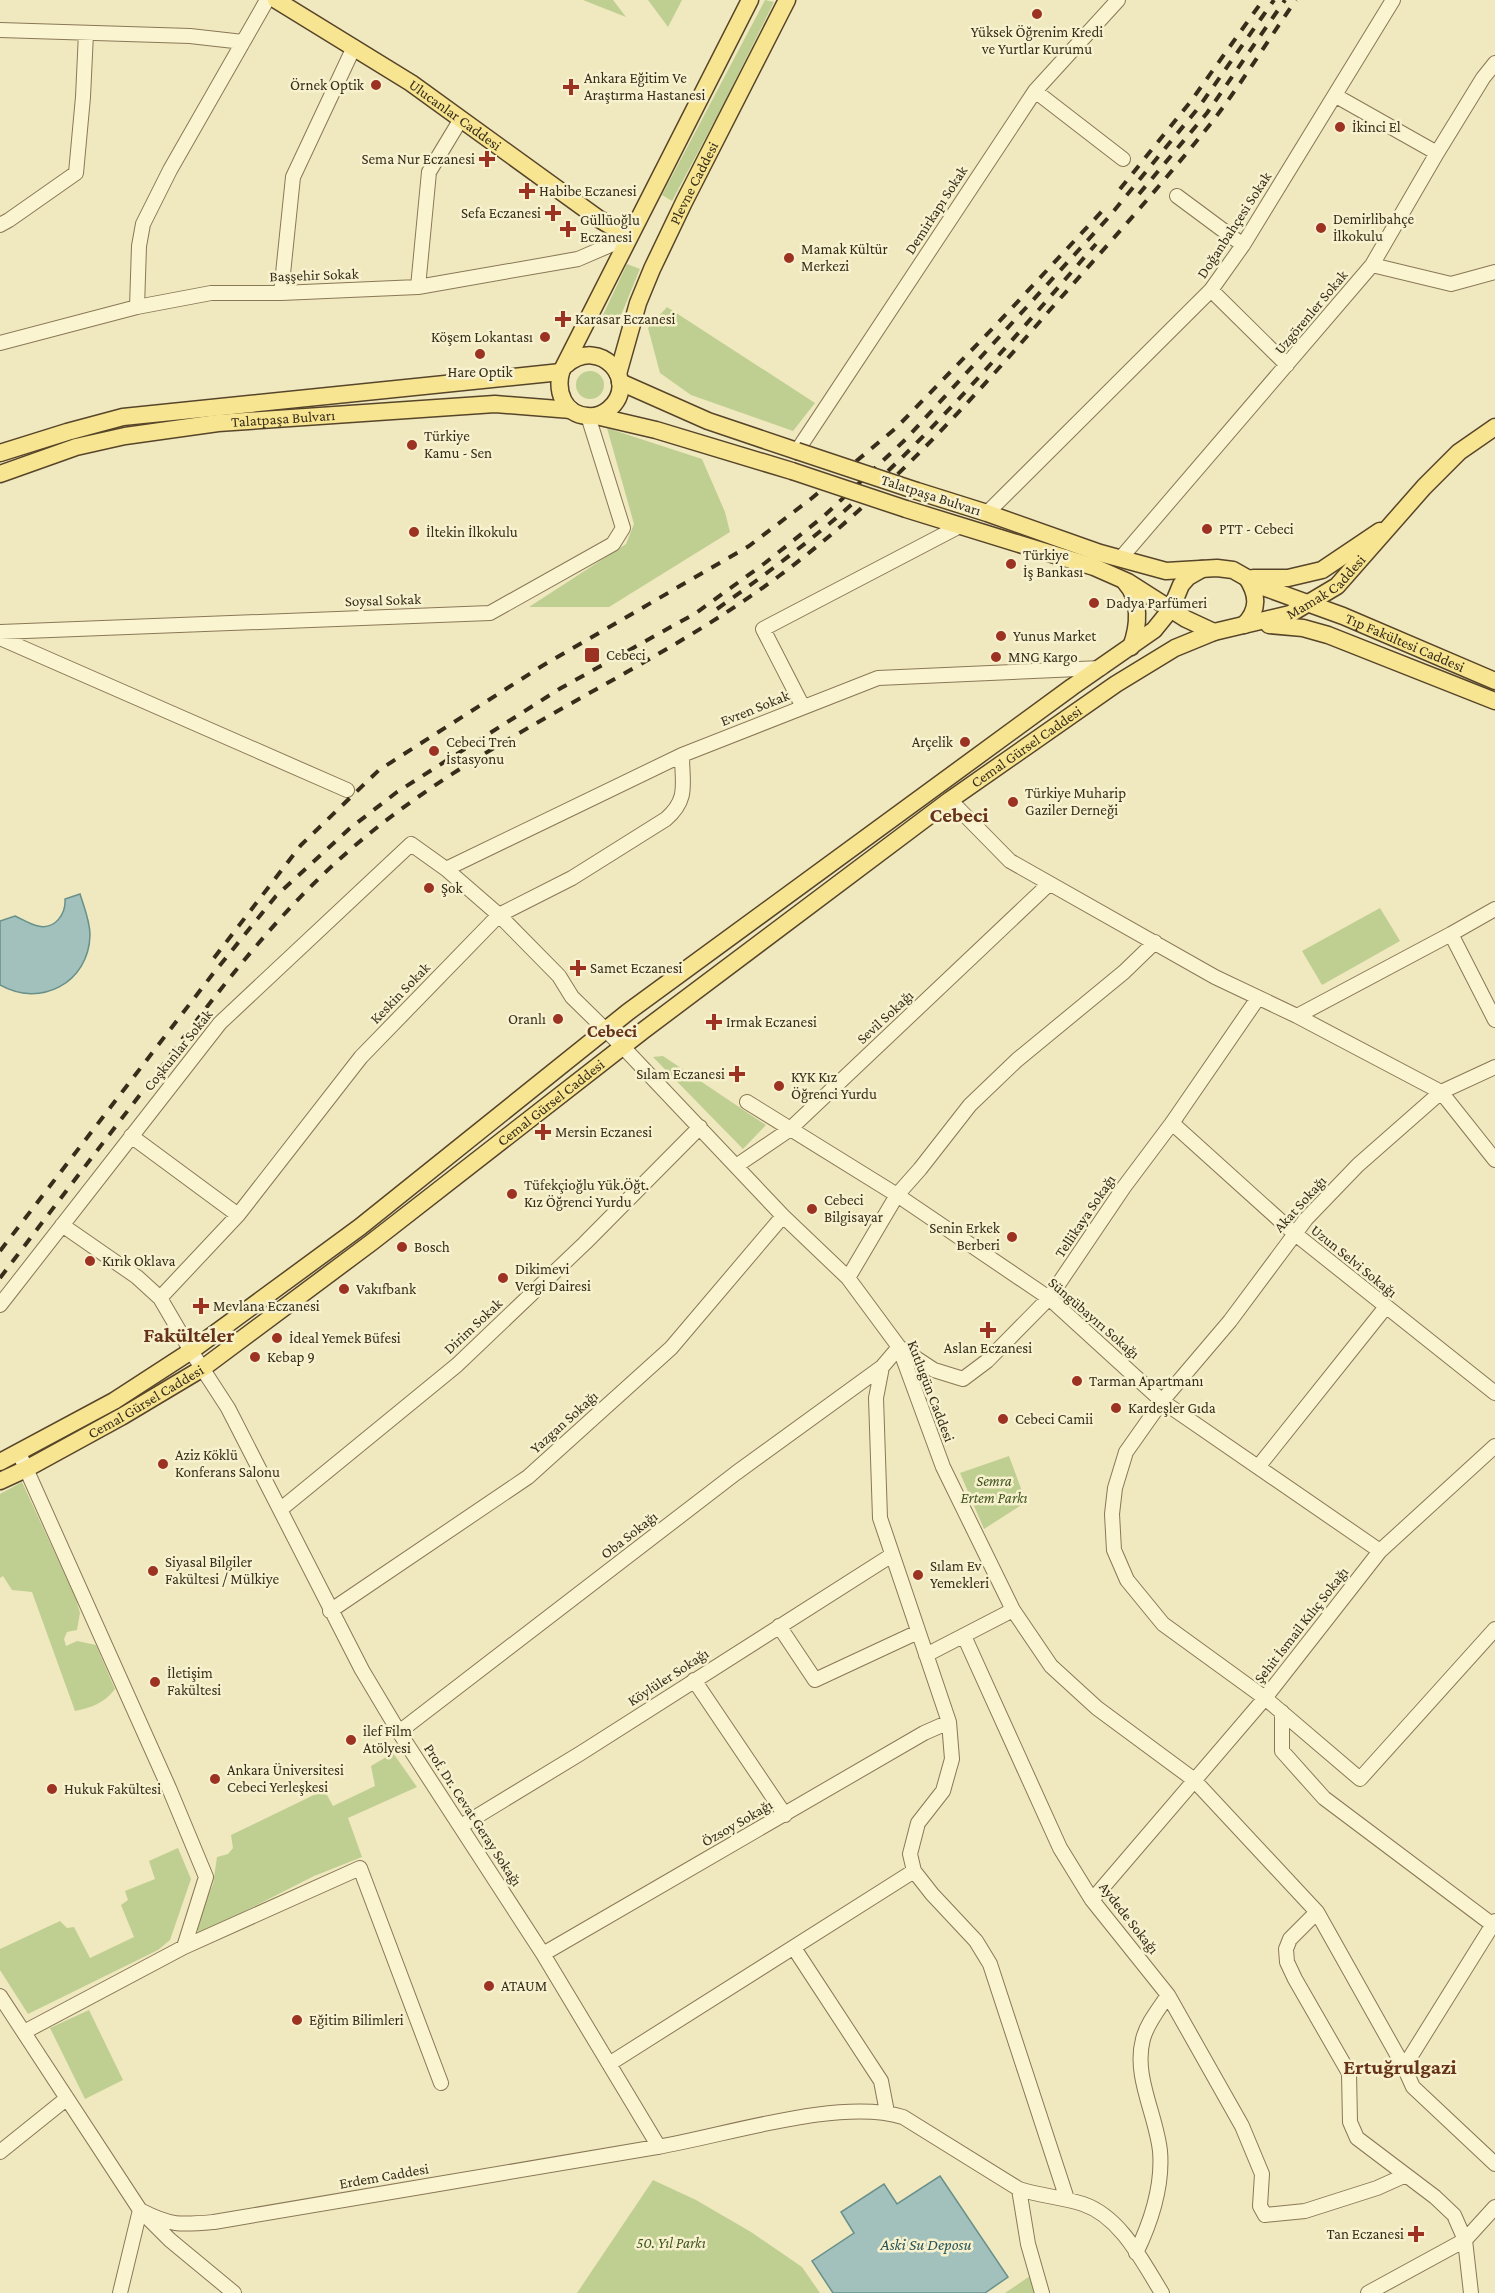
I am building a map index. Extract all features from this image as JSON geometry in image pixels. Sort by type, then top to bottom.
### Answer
[{"type":"main road","name":"Ulucanlar Caddesi","points":[[276,0],[411,83],[599,219],[629,237]]},
{"type":"main road","points":[[619,378],[617,400],[604,413],[592,416],[571,410],[561,396],[559,387],[564,368],[750,0]]},
{"type":"main road","name":"Plevne Caddesi","points":[[619,378],[638,303],[652,269],[787,0]]},
{"type":"main road","name":"Talatpaşa Bulvarı","points":[[0,453],[85,426],[123,417],[564,368],[577,357],[597,356],[613,365],[619,378],[708,421],[743,435],[987,513],[1120,559],[1166,571],[1217,568],[1233,570],[1247,578]]},
{"type":"main road","name":"Talatpaşa Bulvarı","points":[[0,474],[76,447],[125,435],[218,423],[495,404],[571,410]]},
{"type":"main road","name":"Talatpaşa Bulvarı","points":[[592,416],[656,429],[1094,567],[1122,579],[1171,609]]},
{"type":"main road","name":"Mamak Caddesi","points":[[1244,625],[1290,614],[1337,586],[1391,524],[1460,452],[1495,427]]},
{"type":"main road","name":"Mamak Caddesi","points":[[1247,578],[1288,578],[1322,570],[1391,524]]},
{"type":"main road","points":[[1202,569],[1188,576],[1181,585],[1171,609],[1214,632],[1244,625],[1254,612],[1257,599],[1247,578]]},
{"type":"main road","name":"Tıp Fakültesi Caddesi","points":[[1247,578],[1263,587],[1343,616],[1495,681]]},
{"type":"main road","points":[[1122,579],[1134,597],[1136,607],[1137,628],[1131,647]]},
{"type":"main road","name":"Cemal Gürsel Caddesi","points":[[0,1462],[114,1401],[191,1351],[360,1227],[606,1030],[1154,630],[1171,609]]},
{"type":"main road","name":"Tıp Fakültesi Caddesi","points":[[1244,625],[1303,628],[1328,635],[1495,700]]},
{"type":"main road","name":"Cemal Gürsel Caddesi","points":[[0,1481],[121,1417],[203,1368],[372,1242],[623,1047],[950,800],[1140,668],[1175,648],[1214,632]]},
{"type":"street","points":[[137,307],[139,246],[143,224],[170,170],[267,0]]},
{"type":"street","name":"Demirkapı Sokak","points":[[797,451],[1035,91],[1118,0]]},
{"type":"street","name":"Doğanbahçesi Sokak","points":[[987,513],[1211,290],[1244,245],[1393,0]]},
{"type":"street","points":[[0,30],[190,36],[243,42]]},
{"type":"street","points":[[0,225],[75,173],[83,97],[86,33]]},
{"type":"street","points":[[281,293],[293,177],[354,47]]},
{"type":"street","name":"Uzgörenler Sokak","points":[[1120,559],[1372,265],[1437,153],[1483,78],[1495,63]]},
{"type":"street","points":[[1035,91],[1123,159]]},
{"type":"street","points":[[1336,96],[1437,153]]},
{"type":"street","points":[[418,287],[429,172],[461,119]]},
{"type":"street","points":[[1177,196],[1244,245]]},
{"type":"street","name":"Başşehir Sokak","points":[[0,343],[137,307],[211,293],[281,293],[418,287],[578,259],[629,237]]},
{"type":"street","points":[[1372,265],[1450,284],[1495,272]]},
{"type":"street","points":[[1211,290],[1287,365]]},
{"type":"street","name":"Soysal Sokak","points":[[0,632],[490,613],[613,544],[623,528],[592,416]]},
{"type":"street","points":[[803,707],[763,629],[960,526]]},
{"type":"street","points":[[0,638],[347,790]]},
{"type":"street","name":"Evren Sokak","points":[[446,869],[682,755],[878,678],[1101,668]]},
{"type":"street","name":"Keskin Sokak","points":[[160,1298],[238,1215],[361,1057],[499,915],[572,878],[666,819],[676,810],[682,798],[682,755]]},
{"type":"street","points":[[950,800],[1010,861],[1215,977],[1296,1016],[1442,1092],[1495,1160]]},
{"type":"street","name":"Kutlugün Caddesi","points":[[411,844],[446,869],[499,915],[559,976],[572,997],[623,1047],[783,1216],[848,1278],[899,1347],[943,1467],[1013,1610],[1051,1666],[1097,1708],[1193,1779],[1317,1912],[1413,2087],[1495,2164]]},
{"type":"street","name":"Coşkunlar Sokak","points":[[0,1305],[220,1023],[411,844]]},
{"type":"street","name":"Sevil Sokağı","points":[[736,1166],[789,1130],[1049,884]]},
{"type":"street","points":[[1296,1016],[1495,909]]},
{"type":"street","points":[[1451,934],[1495,1020]]},
{"type":"street","points":[[848,1278],[897,1195],[970,1105],[1017,1060],[1124,972],[1155,942]]},
{"type":"street","name":"Tellikaya Sokağı","points":[[899,1347],[934,1370],[963,1379],[987,1361],[1049,1298],[1124,1187],[1228,1046],[1258,999]]},
{"type":"street","name":"Akat Sokağı","points":[[1265,1698],[1163,1623],[1126,1580],[1114,1550],[1112,1514],[1115,1488],[1126,1452],[1162,1401],[1230,1320],[1294,1233],[1358,1165],[1442,1092],[1495,1067]]},
{"type":"street","name":"Süngübayırı Sokağı","points":[[747,1102],[897,1195],[1049,1298],[1162,1401],[1380,1551]]},
{"type":"street","name":"Uzun Selvi Sokağı","points":[[1172,1123],[1294,1233],[1385,1308],[1495,1393]]},
{"type":"street","name":"Dirim Sokak","points":[[281,1509],[457,1365],[585,1243],[699,1127]]},
{"type":"street","points":[[130,1136],[238,1215]]},
{"type":"street","name":"Yazgan Sokağı","points":[[330,1611],[528,1477],[671,1348],[783,1216]]},
{"type":"street","name":"Prof. Dr. Cevat Geray Sokağı","points":[[62,1225],[137,1277],[160,1298],[228,1408],[362,1670],[399,1732],[543,1954],[659,2147]]},
{"type":"street","points":[[1258,1467],[1385,1308]]},
{"type":"street","name":"Oba Sokağı","points":[[399,1732],[736,1473],[882,1367],[899,1347]]},
{"type":"street","points":[[882,1367],[876,1398],[880,1518],[949,1722],[952,1759],[943,1791],[918,1823],[910,1854],[914,1871],[976,1941],[990,1964],[1067,2199]]},
{"type":"street","name":"Şehit İsmail Kılıç Sokağı","points":[[1495,1446],[1380,1551],[1265,1698],[1360,1779],[1495,1629]]},
{"type":"street","points":[[19,1453],[164,1777],[206,1877],[184,1947]]},
{"type":"street","name":"Köylüler Sokağı","points":[[461,1826],[581,1753],[892,1555]]},
{"type":"street","points":[[926,1655],[1013,1610]]},
{"type":"street","points":[[779,1626],[815,1680],[918,1632]]},
{"type":"street","name":"Aydede Sokağı","points":[[964,1636],[1060,1848],[1092,1900],[1168,1995],[1242,2126],[1262,2174],[1260,2206],[1264,2215],[1305,2211],[1377,2188],[1406,2175]]},
{"type":"street","points":[[694,1680],[784,1815]]},
{"type":"street","points":[[1092,1900],[1193,1779],[1265,1698]]},
{"type":"street","points":[[1282,1712],[1281,1751],[1324,1798],[1494,1923],[1404,2067]]},
{"type":"street","name":"Özsoy Sokağı","points":[[543,1954],[924,1733],[949,1722]]},
{"type":"street","points":[[24,2032],[184,1947],[360,1868],[441,2083]]},
{"type":"street","points":[[609,2064],[914,1871]]},
{"type":"street","points":[[1317,1912],[1290,1939],[1286,1949],[1287,1962],[1349,2073],[1350,2122],[1357,2138],[1454,2214],[1465,2240],[1471,2293]]},
{"type":"street","points":[[794,1948],[881,2080],[887,2112],[903,2117],[1019,2189],[1041,2196],[1067,2199],[1086,2205],[1101,2214],[1120,2230],[1162,2293]]},
{"type":"street","points":[[1136,2253],[1149,2226],[1160,2174],[1160,2150],[1143,2083],[1140,2054],[1148,2026],[1168,1995]]},
{"type":"street","points":[[0,1996],[140,2210],[170,2240],[234,2293]]},
{"type":"street","points":[[0,2152],[66,2099]]},
{"type":"street","name":"Erdem Caddesi","points":[[140,2210],[157,2219],[180,2225],[214,2222],[659,2147],[826,2114],[887,2112]]},
{"type":"street","points":[[1019,2189],[1029,2244],[1042,2293]]},
{"type":"street","points":[[1368,2293],[1465,2240],[1495,2207]]},
{"type":"street","points":[[120,2293],[140,2210]]},
{"type":"green space","points":[[583,0],[613,0],[626,17]]},
{"type":"green space","points":[[648,0],[682,0],[668,27]]},
{"type":"green space","points":[[765,0],[774,2],[672,201],[662,195]]},
{"type":"green space","points":[[627,264],[640,269],[617,325],[602,317]]},
{"type":"green space","points":[[667,307],[815,403],[793,431],[691,395],[660,373],[648,328]]},
{"type":"green space","points":[[590,371],[600,375],[604,385],[600,395],[590,399],[580,395],[576,385],[580,375]]},
{"type":"green space","points":[[607,428],[702,459],[725,512],[730,532],[609,607],[529,607],[626,544],[634,524]]},
{"type":"green space","points":[[1380,908],[1400,941],[1322,985],[1302,951]]},
{"type":"green space","points":[[663,1056],[766,1125],[743,1149],[653,1057]]},
{"type":"green space","name":"Semra Ertem Parkı","points":[[1009,1456],[1026,1502],[984,1529],[960,1473]]},
{"type":"green space","points":[[22,1482],[76,1599],[80,1613],[77,1630],[67,1632],[64,1639],[66,1646],[77,1641],[96,1645],[115,1689],[97,1704],[75,1711],[32,1592],[12,1590],[3,1576],[0,1578],[0,1494]]},
{"type":"green space","points":[[393,1753],[417,1787],[348,1818],[362,1857],[314,1876],[202,1933],[198,1932],[197,1923],[213,1884],[217,1857],[228,1854],[233,1848],[231,1835],[320,1792],[327,1795],[333,1806],[375,1786],[371,1766]]},
{"type":"green space","points":[[178,1848],[191,1879],[170,1940],[158,1950],[28,2014],[0,1970],[0,1949],[60,1921],[67,1928],[74,1927],[90,1958],[134,1937],[121,1905],[128,1900],[125,1891],[155,1879],[149,1861]]},
{"type":"green space","points":[[89,2010],[123,2080],[85,2099],[50,2028]]},
{"type":"green space","name":"50. Yıl Parkı","points":[[653,2180],[696,2200],[751,2232],[802,2267],[820,2293],[577,2293]]},
{"type":"green space","points":[[1036,2272],[1042,2293],[1005,2293]]},
{"type":"water","points":[[80,894],[88,919],[90,935],[87,952],[72,978],[60,987],[31,994],[0,985],[0,921],[15,916],[35,925],[50,926],[58,920],[64,910],[65,899]]},
{"type":"water","name":"Aski Su Deposu","points":[[940,2176],[1008,2277],[985,2293],[833,2293],[812,2261],[854,2233],[841,2212],[884,2184],[897,2204]]},
{"type":"railway","points":[[1120,189],[1191,101],[1263,0]]},
{"type":"railway","points":[[0,1251],[212,975],[276,896],[349,829],[397,792],[561,688],[696,613],[765,563],[824,516],[906,439],[1108,218],[1199,107],[1274,0]]},
{"type":"railway","points":[[1139,194],[1207,113],[1285,0]]},
{"type":"railway","points":[[0,1278],[254,948],[330,868],[407,805],[459,770],[728,611],[779,576],[852,516],[954,417],[1152,194],[1212,122],[1296,0]]},
{"type":"railway","points":[[214,958],[301,845],[379,770],[542,666],[749,546],[812,498],[896,428],[1105,208]]},
{"type":"railway","points":[[717,609],[815,535],[900,459],[968,389],[1096,244]]},
{"type":"place","name":"Yüksek Öğrenim Kredi ve Yurtlar Kurumu","points":[[1037,14]]},
{"type":"place","name":"Örnek Optik","points":[[376,85]]},
{"type":"place","name":"Ankara Eğitim Ve Araştırma Hastanesi","points":[[571,87]]},
{"type":"place","name":"İkinci El","points":[[1340,127]]},
{"type":"place","name":"Sema Nur Eczanesi","points":[[487,159]]},
{"type":"place","name":"Habibe Eczanesi","points":[[527,191]]},
{"type":"place","name":"Sefa Eczanesi","points":[[553,213]]},
{"type":"place","name":"Demirlibahçe İlkokulu","points":[[1321,228]]},
{"type":"place","name":"Güllüoğlu Eczanesi","points":[[568,229]]},
{"type":"place","name":"Mamak Kültür Merkezi","points":[[789,258]]},
{"type":"place","name":"Karasar Eczanesi","points":[[563,319]]},
{"type":"place","name":"Köşem Lokantası","points":[[545,337]]},
{"type":"place","name":"Hare Optik","points":[[480,354]]},
{"type":"place","name":"Türkiye Kamu - Sen","points":[[412,445]]},
{"type":"place","name":"PTT - Cebeci","points":[[1207,529]]},
{"type":"place","name":"İltekin İlkokulu","points":[[414,532]]},
{"type":"place","name":"Türkiye İş Bankası","points":[[1011,564]]},
{"type":"place","name":"Dadya Parfümeri","points":[[1094,603]]},
{"type":"place","name":"Yunus Market","points":[[1001,636]]},
{"type":"place","name":"Cebeci","points":[[592,655]]},
{"type":"place","name":"MNG Kargo","points":[[996,657]]},
{"type":"place","name":"Arçelik","points":[[965,742]]},
{"type":"place","name":"Cebeci Tren İstasyonu","points":[[434,751]]},
{"type":"place","name":"Türkiye Muharip Gaziler Derneği","points":[[1013,802]]},
{"type":"place","name":"Şok","points":[[429,888]]},
{"type":"place","name":"Samet Eczanesi","points":[[578,968]]},
{"type":"place","name":"Oranlı","points":[[558,1019]]},
{"type":"place","name":"Irmak Eczanesi","points":[[714,1022]]},
{"type":"place","name":"Sılam Eczanesi","points":[[737,1074]]},
{"type":"place","name":"KYK Kız Öğrenci Yurdu","points":[[779,1086]]},
{"type":"place","name":"Mersin Eczanesi","points":[[543,1132]]},
{"type":"place","name":"Tüfekçioğlu Yük.Öğt. Kız Öğrenci Yurdu","points":[[512,1194]]},
{"type":"place","name":"Cebeci Bilgisayar","points":[[812,1209]]},
{"type":"place","name":"Senin Erkek Berberi","points":[[1012,1237]]},
{"type":"place","name":"Bosch","points":[[402,1247]]},
{"type":"place","name":"Kırık Oklava","points":[[90,1261]]},
{"type":"place","name":"Dikimevi Vergi Dairesi","points":[[503,1278]]},
{"type":"place","name":"Vakıfbank","points":[[344,1289]]},
{"type":"place","name":"Mevlana Eczanesi","points":[[201,1306]]},
{"type":"place","name":"Aslan Eczanesi","points":[[988,1330]]},
{"type":"place","name":"İdeal Yemek Büfesi","points":[[277,1338]]},
{"type":"place","name":"Kebap 9","points":[[255,1357]]},
{"type":"place","name":"Tarman Apartmanı","points":[[1077,1381]]},
{"type":"place","name":"Kardeşler Gıda","points":[[1116,1408]]},
{"type":"place","name":"Cebeci Camii","points":[[1003,1419]]},
{"type":"place","name":"Aziz Köklü Konferans Salonu","points":[[163,1464]]},
{"type":"place","name":"Siyasal Bilgiler Fakültesi / Mülkiye","points":[[153,1571]]},
{"type":"place","name":"Sılam Ev Yemekleri","points":[[918,1575]]},
{"type":"place","name":"İletişim Fakültesi","points":[[155,1682]]},
{"type":"place","name":"ilef Film Atölyesi","points":[[351,1740]]},
{"type":"place","name":"Ankara Üniversitesi Cebeci Yerleşkesi","points":[[215,1779]]},
{"type":"place","name":"Hukuk Fakültesi","points":[[52,1789]]},
{"type":"place","name":"ATAUM","points":[[489,1986]]},
{"type":"place","name":"Eğitim Bilimleri","points":[[297,2020]]},
{"type":"place","name":"Tan Eczanesi","points":[[1416,2234]]},
{"type":"district","name":"Cebeci","points":[[959,815]]},
{"type":"district","name":"Cebeci","points":[[612,1031]]},
{"type":"district","name":"Fakülteler","points":[[189,1335]]},
{"type":"district","name":"Ertuğrulgazi","points":[[1400,2067]]}]
